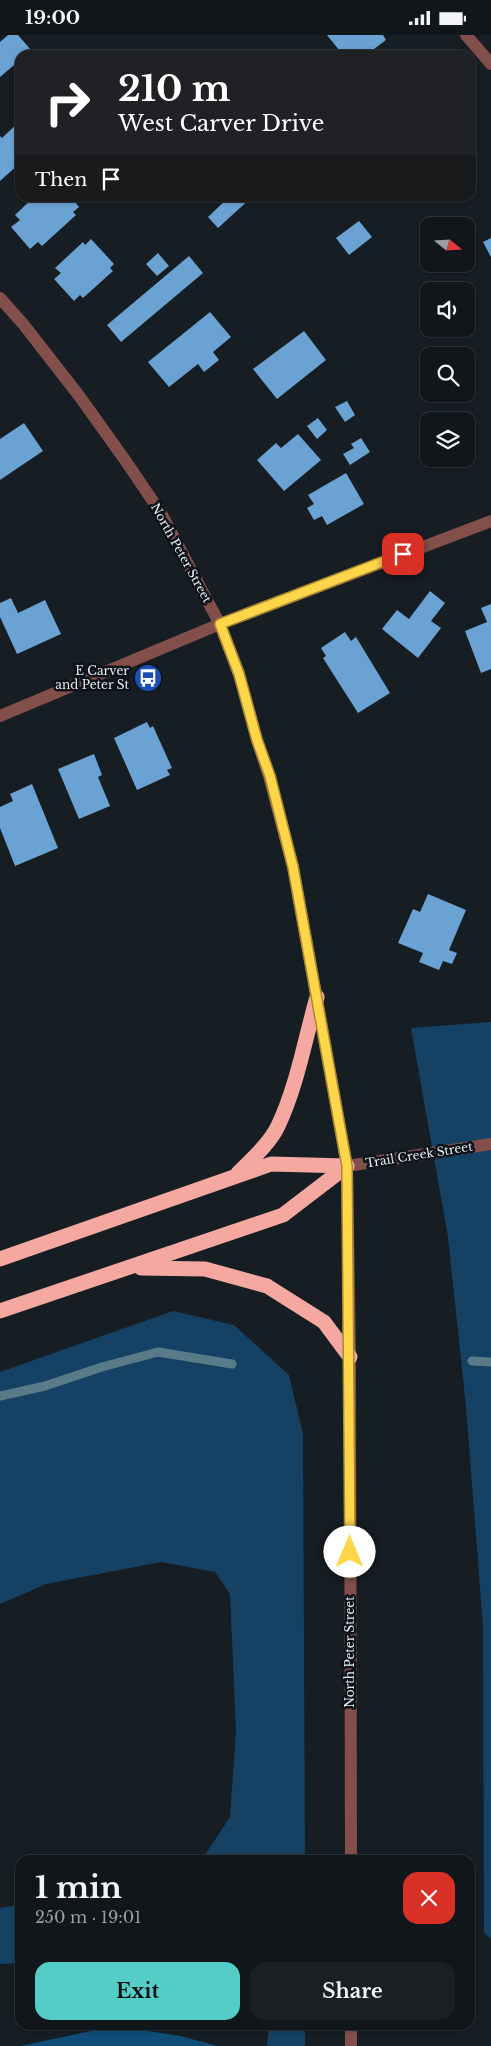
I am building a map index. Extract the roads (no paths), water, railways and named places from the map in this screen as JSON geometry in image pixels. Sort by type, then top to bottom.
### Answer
[{"type":"highway","points":[[235,1176],[255,1156],[278,1127],[296,1076],[316,997]]},
{"type":"highway","points":[[0,1259],[271,1164],[347,1166]]},
{"type":"highway","points":[[0,1311],[283,1215],[347,1166]]},
{"type":"highway","points":[[130,1268],[205,1269],[266,1286],[324,1322],[350,1357]]},
{"type":"street","points":[[466,35],[491,64]]},
{"type":"street","name":"North Peter Street","points":[[0,298],[24,325],[126,460],[161,513],[220,624],[239,674],[257,740],[270,776],[293,867],[347,1166],[350,1357],[351,1855]]},
{"type":"street","points":[[0,716],[220,624],[491,521]]},
{"type":"street","name":"Trail Creek Street","points":[[347,1166],[491,1144]]},
{"type":"street","points":[[351,2030],[351,2046]]},
{"type":"waterway","points":[[0,1396],[45,1386],[102,1367],[158,1352],[232,1364]]},
{"type":"waterway","points":[[472,1361],[491,1362]]},
{"type":"place","name":"E Carver and Peter St","points":[[148,678]]}]
